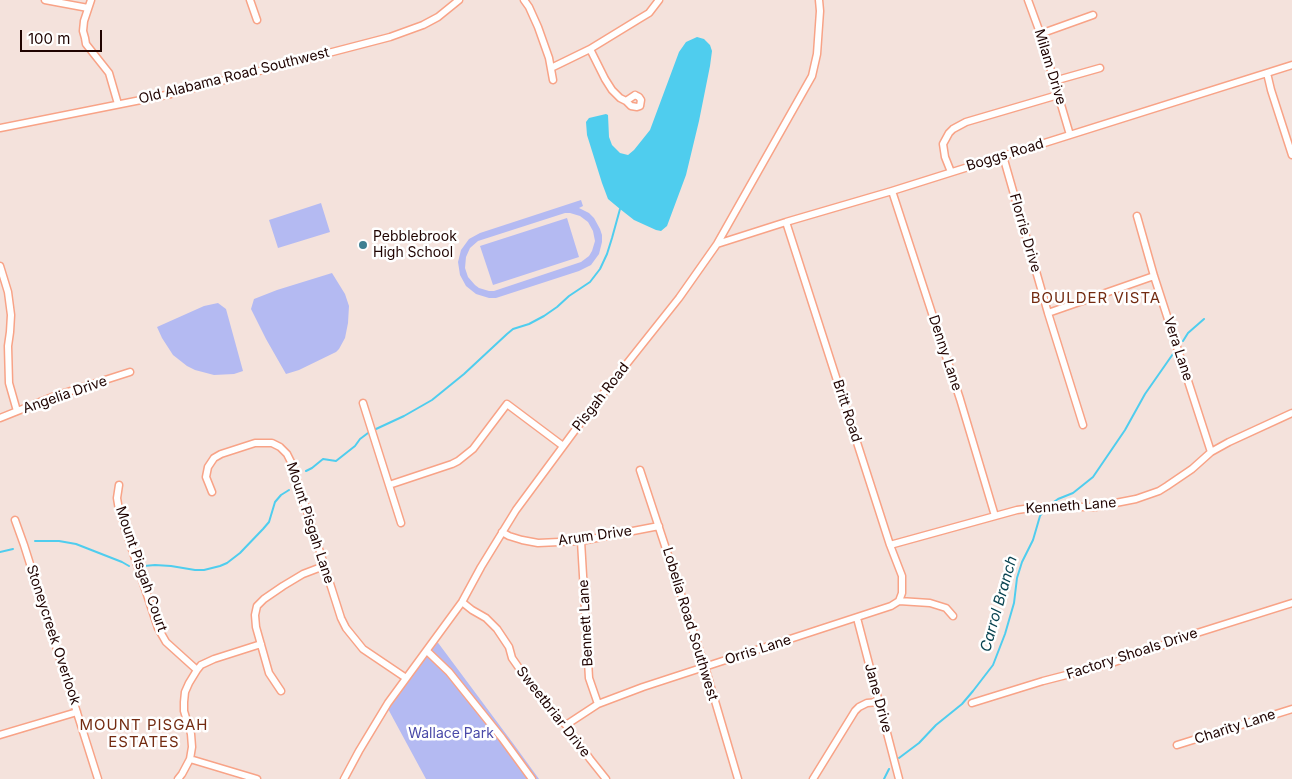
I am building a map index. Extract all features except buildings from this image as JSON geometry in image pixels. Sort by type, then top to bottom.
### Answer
[{"type":"street","points":[[46,0],[88,8]]},
{"type":"street","points":[[91,0],[84,21],[84,38],[86,44],[109,73],[118,104]]},
{"type":"street","points":[[250,0],[257,20]]},
{"type":"street","name":"Old Alabama Road Southwest","points":[[0,128],[172,94],[390,37],[423,25],[438,17],[459,0]]},
{"type":"street","points":[[524,0],[530,7],[538,27],[553,80]]},
{"type":"street","points":[[550,68],[590,49],[649,13],[659,0]]},
{"type":"street","name":"Pisgah Road","points":[[344,779],[383,711],[462,602],[502,532],[532,488],[590,410],[679,298],[717,244],[812,76],[817,54],[820,0]]},
{"type":"street","name":"Milam Drive","points":[[1028,0],[1070,134]]},
{"type":"street","points":[[1040,34],[1093,15]]},
{"type":"street","points":[[590,49],[605,79],[617,96],[626,101]]},
{"type":"street","name":"Boggs Road","points":[[717,244],[1292,65]]},
{"type":"street","points":[[1054,81],[1100,68]]},
{"type":"street","points":[[1266,73],[1292,155]]},
{"type":"street","points":[[951,172],[945,158],[943,144],[948,133],[953,129],[966,122],[1058,95]]},
{"type":"street","name":"Florrie Drive","points":[[1003,156],[1048,313],[1083,424]]},
{"type":"street","name":"Denny Lane","points":[[892,191],[957,390],[995,516]]},
{"type":"street","name":"Vera Lane","points":[[1137,216],[1154,276],[1211,452]]},
{"type":"street","name":"Britt Road","points":[[786,222],[890,545],[902,576],[902,593],[899,600]]},
{"type":"street","points":[[0,266],[4,274],[11,315],[8,346],[10,382],[17,411]]},
{"type":"street","points":[[1048,313],[1154,276]]},
{"type":"street","name":"Angelia Drive","points":[[0,418],[55,396],[130,372]]},
{"type":"street","points":[[363,403],[401,522]]},
{"type":"street","points":[[389,485],[458,461],[473,449],[507,404],[563,446]]},
{"type":"street","name":"Kenneth Lane","points":[[890,545],[995,516],[1038,507],[1095,507],[1136,499],[1159,491],[1192,469],[1211,452],[1229,442],[1292,413]]},
{"type":"street","name":"Mount Pisgah Lane","points":[[212,492],[206,477],[208,466],[214,458],[221,454],[255,444],[272,443],[280,447],[287,454],[292,464],[341,618],[346,628],[363,649],[406,678]]},
{"type":"street","name":"Lobelia Road Southwest","points":[[640,470],[705,667],[738,779]]},
{"type":"street","name":"Mount Pisgah Court","points":[[119,485],[117,498],[119,510],[158,628],[166,642],[197,670]]},
{"type":"street","name":"Stoneycreek Overlook","points":[[15,520],[98,779]]},
{"type":"street","name":"Arum Drive","points":[[502,532],[522,540],[538,542],[582,541],[659,526]]},
{"type":"street","name":"Bennett Lane","points":[[582,541],[589,678],[598,704]]},
{"type":"street","points":[[281,691],[269,673],[256,627],[255,615],[257,606],[264,598],[303,574],[324,566]]},
{"type":"street","points":[[899,600],[946,608],[953,616]]},
{"type":"street","name":"Orris Lane","points":[[566,725],[598,704],[644,687],[857,618],[891,606],[899,600]]},
{"type":"street","name":"Sweetbriar Drive","points":[[462,602],[486,618],[497,629],[509,648],[512,658],[533,688],[566,725],[606,779]]},
{"type":"street","name":"Factory Shoals Drive","points":[[972,703],[1043,681],[1109,664],[1197,633],[1292,603]]},
{"type":"street","name":"Jane Drive","points":[[857,618],[899,779]]},
{"type":"street","points":[[178,779],[190,759],[192,746],[191,734],[184,711],[184,702],[189,682],[201,665],[214,658],[261,644]]},
{"type":"street","points":[[427,651],[449,672],[532,779]]},
{"type":"street","points":[[813,779],[855,711],[866,703],[879,702]]},
{"type":"street","name":"Charity Lane","points":[[1177,745],[1292,709]]},
{"type":"street","points":[[0,735],[78,712]]},
{"type":"street","points":[[190,759],[257,779]]},
{"type":"green space","points":[[581,200],[583,206],[579,208],[594,218],[602,235],[602,242],[599,254],[591,265],[579,271],[496,298],[489,298],[476,294],[466,286],[460,275],[458,262],[461,250],[469,239],[480,233]],"holes":[[[570,213],[580,216],[588,222],[593,231],[595,241],[592,251],[581,262],[494,291],[479,288],[468,277],[465,268],[466,257],[470,248],[478,241]]]},
{"type":"green space","points":[[321,203],[330,232],[278,248],[269,220]]},
{"type":"green space","points":[[567,218],[579,257],[493,285],[480,246]]},
{"type":"green space","points":[[332,273],[345,294],[349,306],[345,338],[336,352],[299,370],[286,374],[251,309],[254,299]]},
{"type":"green space","points":[[218,303],[226,309],[243,371],[234,374],[214,375],[187,366],[173,355],[157,327],[204,306]]},
{"type":"green space","name":"Wallace Park","points":[[436,640],[539,779],[426,779],[387,707]]},
{"type":"shaded area","points":[[697,37],[704,39],[710,45],[712,51],[710,66],[686,175],[667,226],[661,231],[634,220],[608,199],[587,135],[586,122],[589,118],[608,115],[609,137],[612,145],[620,153],[628,155],[650,130],[679,52],[686,42]]},
{"type":"waterway","points":[[376,429],[432,400],[464,374],[513,329],[529,324],[544,316],[590,282],[600,269],[607,254],[620,209]]},
{"type":"waterway","points":[[1183,341],[1188,333],[1204,319]]},
{"type":"waterway","points":[[1051,504],[1073,493],[1093,477],[1125,430],[1145,394],[1175,351]]},
{"type":"waterway","points":[[306,471],[323,459],[336,461],[368,433]]},
{"type":"waterway","points":[[144,566],[171,566],[204,570],[227,563],[240,553],[269,522],[275,502],[289,490]]},
{"type":"waterway","name":"Carrol Branch","points":[[899,758],[919,743],[936,725],[962,704],[993,665],[1014,603],[1017,578],[1022,562],[1033,540],[1040,516],[1044,511]]},
{"type":"waterway","points":[[35,541],[59,541],[76,544],[129,566]]},
{"type":"waterway","points":[[0,552],[13,549]]},
{"type":"waterway","points":[[884,779],[889,769]]},
{"type":"place","name":"Pebblebrook High School","points":[[363,245]]},
{"type":"district","name":"BOULDER VISTA","points":[[1096,298]]},
{"type":"district","name":"MOUNT PISGAH ESTATES","points":[[144,734]]}]
